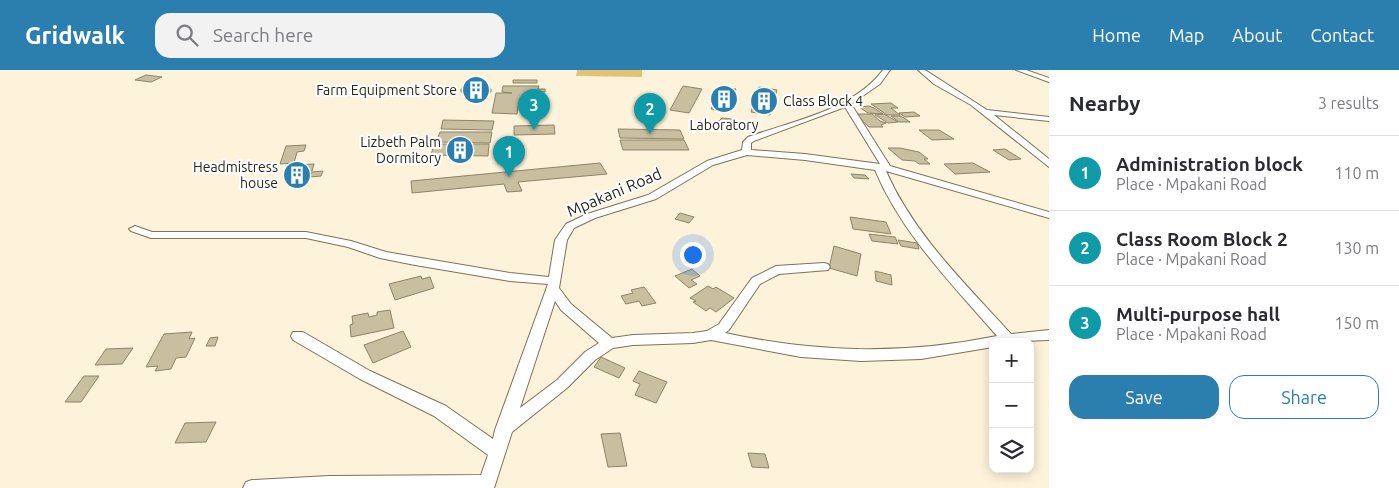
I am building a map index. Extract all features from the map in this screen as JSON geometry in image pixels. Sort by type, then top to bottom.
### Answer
[{"type":"street","points":[[746,152],[746,142],[751,138],[847,103],[882,80],[887,70]]},
{"type":"street","points":[[922,70],[937,82],[966,97],[1049,164]]},
{"type":"street","points":[[1020,70],[1049,80]]},
{"type":"street","points":[[847,103],[879,153],[884,181],[901,213],[1007,338],[1049,335]]},
{"type":"street","points":[[986,112],[1049,119]]},
{"type":"street","name":"Mpakani Road","points":[[486,486],[503,430],[541,325],[553,284],[561,240],[570,226],[591,216],[652,197],[710,163],[746,152],[882,167],[923,176],[1049,215]]},
{"type":"street","points":[[135,229],[152,235],[306,236],[351,244],[384,255],[553,284],[566,307],[609,344]]},
{"type":"street","points":[[503,430],[562,384],[590,356],[609,344],[633,340],[693,338],[710,335],[724,327],[756,281],[776,270],[824,267]]},
{"type":"street","points":[[710,335],[775,349],[808,353],[875,356],[952,350],[989,342]]},
{"type":"street","points":[[298,336],[365,375],[440,411],[496,451]]},
{"type":"street","points":[[252,488],[329,484],[486,486]]},
{"type":"shaded area","points":[[577,70],[642,70],[642,77],[576,76]]},
{"type":"building","points":[[146,75],[162,77],[151,82],[135,80]]},
{"type":"building","points":[[513,80],[537,80],[537,83],[513,83]]},
{"type":"building","points":[[503,86],[539,86],[538,89],[545,89],[545,92],[536,92],[539,93],[538,99],[546,99],[546,102],[536,102],[536,107],[518,106],[517,114],[492,113],[496,93],[512,93],[502,92]]},
{"type":"building","points":[[683,86],[702,89],[689,113],[670,110]]},
{"type":"building","name":"Laboratory","points":[[721,87],[736,89],[728,111],[711,109]]},
{"type":"building","name":"Class Block 4","points":[[759,87],[777,90],[770,115],[751,112]]},
{"type":"building","name":"Farm Equipment Store","points":[[461,89],[491,89],[491,92],[466,93],[461,92]]},
{"type":"building","points":[[891,103],[898,108],[891,108],[900,115],[887,115],[871,104]]},
{"type":"building","points":[[869,106],[883,114],[868,113],[859,107]]},
{"type":"building","points":[[914,112],[920,116],[905,117],[899,113]]},
{"type":"building","points":[[855,114],[872,114],[880,121],[886,123],[881,125],[883,127],[869,127]]},
{"type":"building","points":[[884,114],[898,122],[888,123],[875,115]]},
{"type":"building","points":[[891,116],[901,116],[910,122],[899,122]]},
{"type":"building","points":[[722,118],[732,119],[737,124],[731,126],[720,124],[718,122]]},
{"type":"building","points":[[443,120],[494,121],[492,130],[441,129]]},
{"type":"building","points":[[554,125],[555,134],[514,135],[514,126]]},
{"type":"building","points":[[618,129],[680,130],[684,139],[620,138]]},
{"type":"building","points":[[919,130],[939,130],[954,139],[932,140]]},
{"type":"building","points":[[440,132],[492,132],[490,143],[436,142]]},
{"type":"building","points":[[620,140],[684,140],[689,150],[623,150]]},
{"type":"building","name":"Lizbeth Palm Dormitory","points":[[434,144],[489,144],[488,156],[431,155]]},
{"type":"building","points":[[306,145],[304,151],[297,152],[294,163],[280,164],[286,146]]},
{"type":"building","points":[[888,148],[900,148],[919,152],[928,159],[924,159],[930,164],[919,164],[915,161],[902,160]]},
{"type":"building","points":[[1005,149],[1021,159],[1009,160],[993,150]]},
{"type":"building","points":[[600,163],[607,174],[518,182],[522,191],[507,192],[504,184],[412,193],[411,181]]},
{"type":"building","points":[[973,163],[990,172],[955,174],[944,164]]},
{"type":"building","name":"Headmistress house","points":[[314,164],[312,171],[305,171],[302,179],[306,179],[304,184],[287,185],[295,165]]},
{"type":"building","points":[[323,171],[321,176],[310,177],[312,172]]},
{"type":"building","points":[[851,174],[865,175],[869,179],[854,178]]},
{"type":"building","points":[[680,213],[694,217],[689,223],[675,219]]},
{"type":"building","points":[[850,217],[886,222],[891,234],[853,229]]},
{"type":"building","points":[[869,234],[895,237],[898,244],[872,241]]},
{"type":"building","points":[[898,240],[917,243],[919,249],[901,246]]},
{"type":"building","points":[[834,246],[861,254],[857,276],[829,268]]},
{"type":"building","points":[[692,269],[700,276],[691,280],[697,284],[689,288],[675,276]]},
{"type":"building","points":[[875,271],[891,275],[892,285],[876,281]]},
{"type":"building","points":[[421,276],[422,279],[430,277],[434,288],[395,300],[389,284]]},
{"type":"building","points":[[708,286],[713,289],[716,287],[734,298],[716,312],[710,308],[706,311],[690,298]]},
{"type":"building","points":[[644,287],[656,303],[642,306],[639,301],[626,304],[621,296],[633,293],[631,290]]},
{"type":"building","points":[[390,310],[394,328],[351,337],[350,325],[353,324],[352,316],[368,313],[369,317],[377,315],[377,312]]},
{"type":"building","points":[[403,331],[411,347],[373,363],[364,345]]},
{"type":"building","points":[[192,332],[189,339],[195,338],[186,357],[176,358],[171,369],[155,371],[158,366],[146,367],[164,334]]},
{"type":"building","points":[[218,337],[215,346],[206,346],[210,338]]},
{"type":"building","points":[[133,348],[122,364],[95,365],[106,349]]},
{"type":"building","points":[[601,357],[625,368],[619,378],[594,367]]},
{"type":"building","points":[[639,371],[667,382],[656,403],[635,395],[640,384],[633,381]]},
{"type":"building","points":[[84,376],[99,376],[81,402],[65,402]]},
{"type":"building","points":[[216,422],[206,442],[175,443],[185,423]]},
{"type":"building","points":[[620,433],[627,466],[608,467],[601,434]]},
{"type":"building","points":[[748,453],[765,454],[769,468],[752,467]]},
{"type":"place","name":"Farm Equipment Store","points":[[476,90]]},
{"type":"place","name":"Laboratory","points":[[724,99]]},
{"type":"place","name":"Class Block 4","points":[[764,101]]},
{"type":"place","name":"Multi-purpose hall","points":[[534,130]]},
{"type":"place","name":"Class Room Block 2","points":[[650,134]]},
{"type":"place","name":"Lizbeth Palm Dormitory","points":[[460,150]]},
{"type":"place","name":"Headmistress house","points":[[297,175]]},
{"type":"place","name":"Administration block","points":[[509,177]]}]
